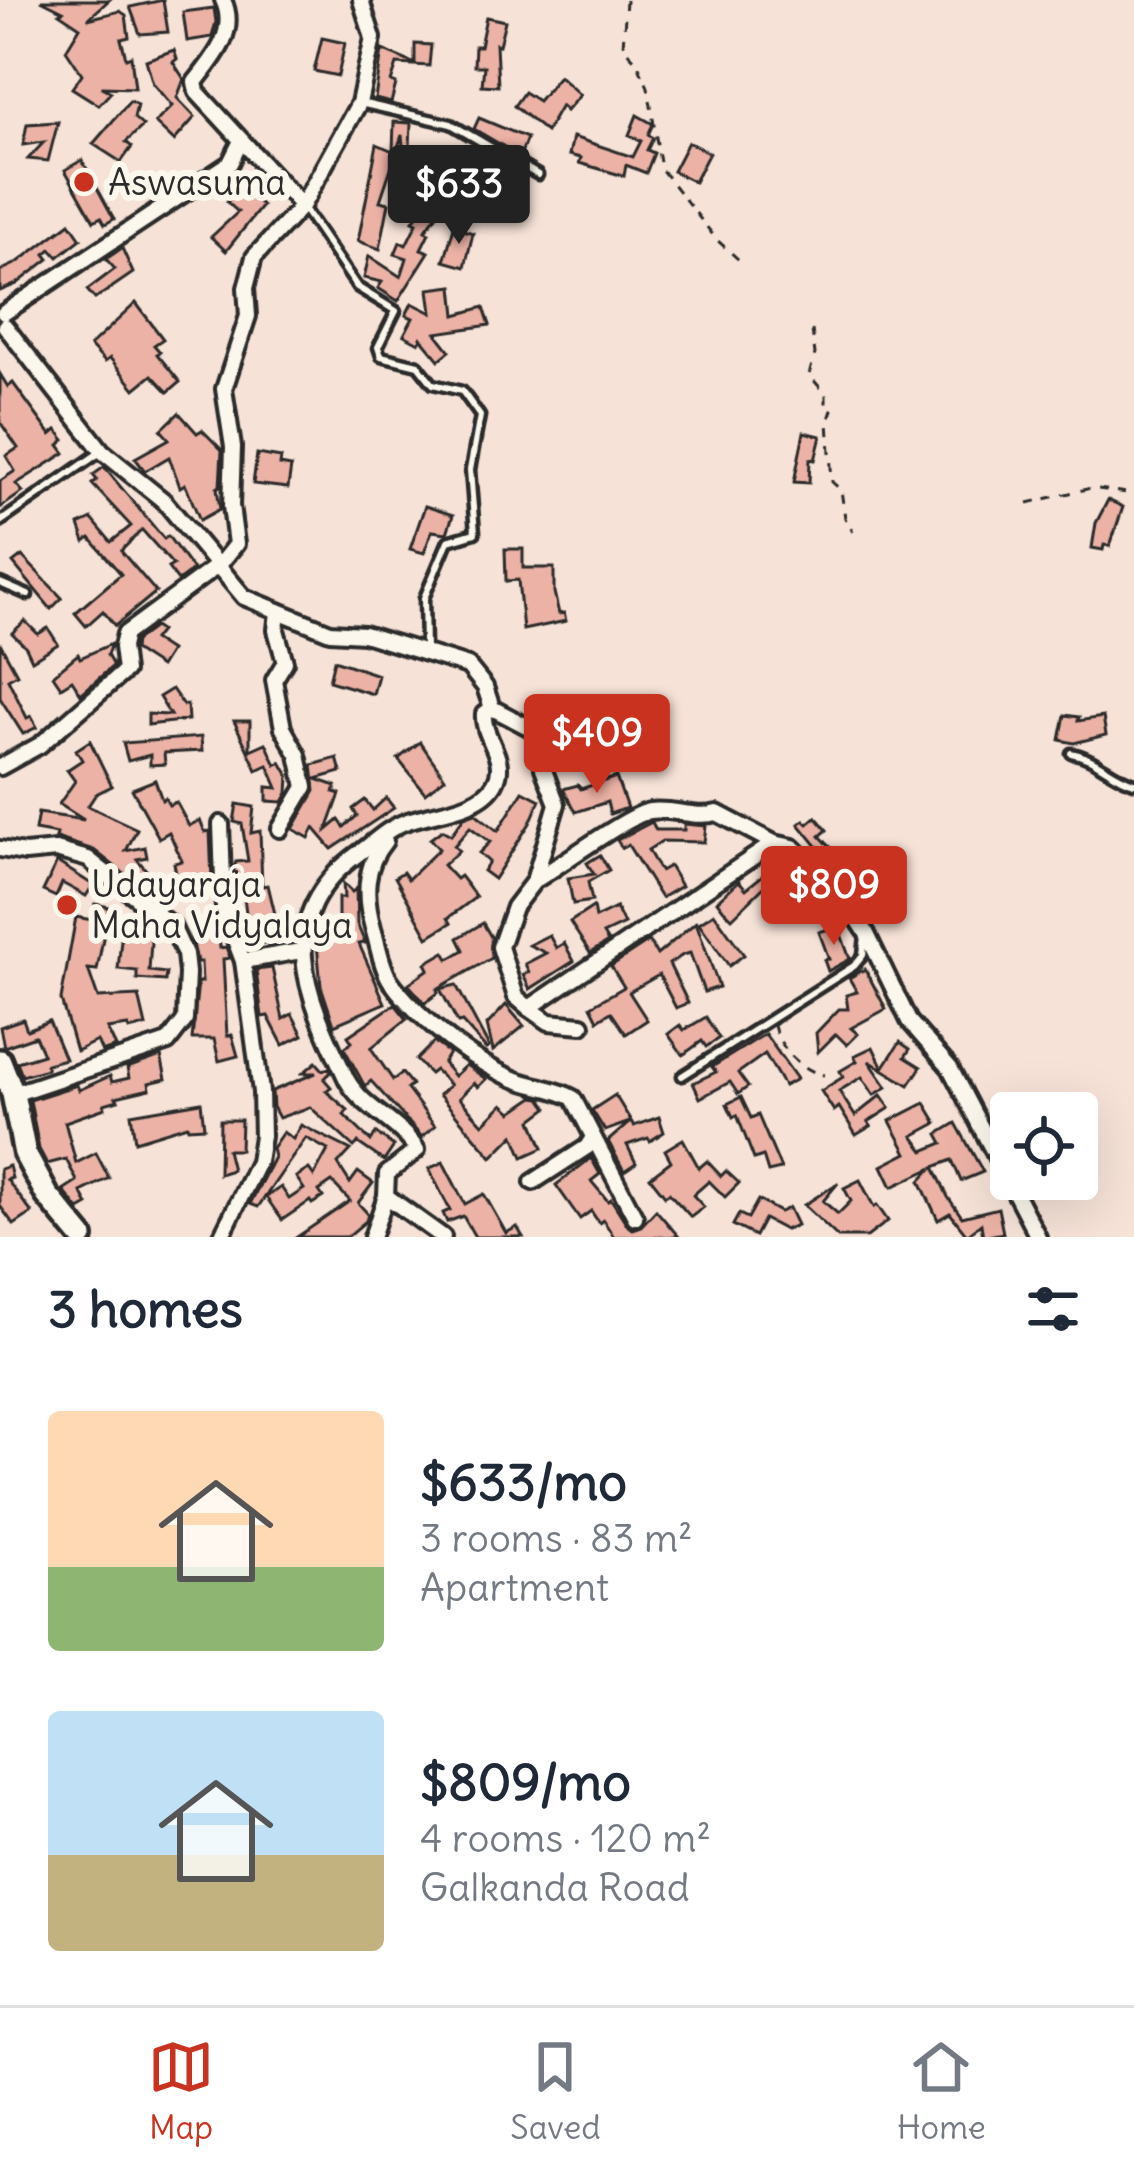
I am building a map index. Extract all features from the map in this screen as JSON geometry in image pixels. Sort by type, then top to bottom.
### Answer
[{"type":"main road","points":[[0,1061],[13,1094],[25,1154],[47,1195],[82,1237]]},
{"type":"street","points":[[223,0],[230,17],[226,35],[195,82],[197,92],[302,206]]},
{"type":"street","points":[[0,767],[40,745],[81,713],[125,671],[125,634],[216,567],[236,544],[231,506],[233,447],[224,388],[248,316],[246,288],[254,256],[302,206],[359,103],[373,38],[361,0]]},
{"type":"street","points":[[240,143],[230,164],[29,294],[4,323],[102,451],[164,501],[244,597],[330,632],[364,634],[467,666],[485,687],[492,708],[536,731],[557,804],[534,881]]},
{"type":"street","points":[[278,611],[276,630],[284,662],[274,680],[283,728],[298,755],[305,787],[280,829]]},
{"type":"street","points":[[372,1237],[386,1196],[387,1174],[417,1150],[405,1132],[355,1094],[308,993],[302,951],[305,921],[339,868],[400,823],[482,798],[495,785],[500,768],[483,723],[484,714],[492,708]]},
{"type":"street","points":[[582,1024],[549,1022],[516,997],[500,946],[514,907],[534,881],[646,812],[700,817],[717,813],[774,843],[793,847],[846,901],[866,932],[909,1021],[950,1068],[966,1096],[1038,1237]]},
{"type":"street","points":[[400,823],[371,857],[367,886],[387,976],[416,1010],[476,1056],[513,1079],[573,1098],[635,1217]]},
{"type":"street","points":[[220,824],[224,911],[243,961],[261,1093],[262,1136],[257,1162],[221,1237]]},
{"type":"street","points":[[529,1008],[774,843]]},
{"type":"street","points":[[0,849],[56,850],[88,859],[172,926],[185,954],[187,973],[185,1020],[168,1042],[13,1094]]},
{"type":"street","points":[[243,961],[302,951]]},
{"type":"street","points":[[533,1182],[592,1139]]},
{"type":"street","points":[[386,1196],[443,1237]]},
{"type":"lane","points":[[359,103],[451,124],[538,175]]},
{"type":"lane","points":[[302,206],[357,287],[396,311],[378,347],[381,356],[418,365],[434,384],[462,391],[480,416],[470,470],[475,533],[448,541],[424,598],[425,650]]},
{"type":"lane","points":[[0,522],[102,451]]},
{"type":"lane","points":[[0,583],[28,596]]},
{"type":"lane","points":[[1071,752],[1134,783]]},
{"type":"lane","points":[[682,1076],[854,966],[862,955],[866,932]]},
{"type":"path","points":[[626,0],[623,46],[637,62],[648,87],[661,169],[717,240],[739,260]]},
{"type":"path","points":[[812,330],[815,354],[809,375],[826,394],[826,407],[832,410],[828,422],[832,482],[841,490],[845,518],[853,532]]},
{"type":"path","points":[[1028,503],[1091,488],[1134,494]]},
{"type":"path","points":[[773,1017],[774,1034],[802,1066],[824,1075]]},
{"type":"building","points":[[41,0],[109,0],[88,19],[120,11],[126,15],[129,37],[121,39],[126,58],[131,56],[135,88],[101,87],[111,92],[99,105],[72,88],[82,74],[66,50],[80,27]]},
{"type":"building","points":[[163,0],[168,32],[140,34],[130,7]]},
{"type":"building","points":[[214,8],[212,37],[187,41],[183,12]]},
{"type":"building","points":[[486,17],[505,21],[496,44],[498,86],[482,85],[484,66],[474,66],[475,46],[480,46]]},
{"type":"building","points":[[322,38],[345,43],[338,76],[314,71]]},
{"type":"building","points":[[415,44],[431,45],[429,66],[397,64],[391,103],[375,99],[382,50],[415,64]]},
{"type":"building","points":[[174,50],[177,59],[173,62],[184,79],[177,98],[195,117],[174,141],[155,123],[172,106],[153,84],[146,60]]},
{"type":"building","points":[[559,76],[580,95],[566,111],[561,106],[546,132],[514,106],[524,92],[538,101]]},
{"type":"building","points":[[130,101],[137,105],[134,118],[143,126],[126,142],[132,147],[121,162],[93,144]]},
{"type":"building","points":[[637,115],[653,124],[647,150],[654,153],[646,173],[626,165],[624,176],[579,163],[581,158],[569,155],[573,137],[633,157],[641,141],[629,135]]},
{"type":"building","points":[[479,118],[527,138],[520,156],[474,129]]},
{"type":"building","points":[[58,122],[48,161],[28,159],[44,142],[23,145],[27,124]]},
{"type":"building","points":[[394,122],[411,123],[410,148],[415,148],[417,166],[405,168],[402,135],[380,201],[389,203],[380,249],[358,241],[377,144],[393,151]]},
{"type":"building","points":[[688,142],[709,153],[694,182],[673,171]]},
{"type":"building","points":[[494,158],[509,166],[504,178],[523,185],[515,206],[501,201],[504,193],[481,184],[468,204],[458,199],[472,168],[488,175]]},
{"type":"building","points":[[82,160],[114,219],[105,224],[101,217],[94,221],[65,170]]},
{"type":"building","points":[[249,176],[259,188],[253,196],[262,206],[226,251],[211,237],[238,212],[227,202]]},
{"type":"building","points":[[423,207],[436,216],[425,231],[429,233],[421,249],[429,252],[398,301],[378,288],[382,282],[364,278],[369,256],[401,277],[407,258],[395,254],[400,242],[406,245]]},
{"type":"building","points":[[70,223],[81,239],[58,257],[51,249],[45,254],[49,259],[0,291],[0,271]]},
{"type":"building","points":[[454,227],[473,233],[465,267],[444,261]]},
{"type":"building","points":[[122,248],[133,273],[95,299],[87,290],[115,269],[106,259]]},
{"type":"building","points":[[453,286],[456,315],[484,307],[490,325],[436,333],[450,351],[439,360],[421,338],[419,343],[404,335],[413,318],[406,315],[412,303],[432,313],[429,289]]},
{"type":"building","points":[[136,303],[163,339],[154,345],[157,354],[180,382],[168,392],[152,375],[135,389],[110,358],[105,362],[90,346]]},
{"type":"building","points":[[0,374],[8,387],[13,383],[51,435],[57,430],[65,440],[59,445],[65,453],[16,484],[23,492],[0,508],[0,481],[15,471],[6,456],[18,448],[0,422]]},
{"type":"building","points":[[179,413],[222,450],[217,488],[220,509],[200,520],[169,457],[145,471],[135,458],[169,439],[161,430]]},
{"type":"building","points":[[804,432],[821,436],[815,460],[810,459],[809,483],[794,482]]},
{"type":"building","points":[[257,454],[281,458],[280,465],[291,467],[288,488],[253,484]]},
{"type":"building","points":[[104,467],[193,570],[178,581],[168,568],[173,565],[142,530],[121,551],[156,592],[115,626],[103,611],[86,626],[75,613],[121,574],[90,538],[85,542],[79,525],[92,519],[111,542],[131,526],[92,484],[97,480],[93,475]]},
{"type":"building","points":[[1108,500],[1123,507],[1110,546],[1092,548],[1096,523]]},
{"type":"building","points":[[425,506],[453,515],[447,533],[432,531],[424,553],[410,549]]},
{"type":"building","points":[[505,549],[523,549],[523,568],[554,568],[554,592],[559,614],[564,613],[566,621],[523,630],[518,580],[506,581]]},
{"type":"building","points":[[22,556],[62,598],[51,609],[13,563]]},
{"type":"building","points":[[25,621],[38,634],[48,628],[58,644],[32,660],[12,633]]},
{"type":"building","points":[[154,627],[160,631],[153,640],[170,651],[160,667],[134,650],[135,641]]},
{"type":"building","points":[[0,643],[17,674],[8,679],[27,718],[31,716],[37,727],[23,734],[0,698]]},
{"type":"building","points":[[111,644],[107,655],[113,666],[81,694],[72,680],[61,687],[53,675],[78,654],[80,658]]},
{"type":"building","points":[[334,660],[378,675],[373,694],[329,681]]},
{"type":"building","points":[[172,689],[187,705],[188,720],[148,725],[148,714],[170,715],[159,697]]},
{"type":"building","points":[[1065,715],[1079,717],[1078,721],[1103,717],[1106,735],[1074,743],[1060,740]]},
{"type":"building","points":[[234,721],[250,721],[250,750],[266,743],[276,765],[281,762],[289,776],[283,802],[267,801],[267,787],[278,788],[268,765],[257,770]]},
{"type":"building","points":[[201,737],[202,751],[164,753],[165,764],[150,765],[150,755],[128,761],[123,743]]},
{"type":"building","points":[[90,741],[112,786],[96,794],[88,806],[137,829],[126,851],[145,847],[147,857],[137,859],[152,877],[176,874],[174,863],[182,861],[169,832],[159,838],[132,789],[155,780],[162,800],[169,805],[176,802],[189,826],[200,820],[205,832],[210,831],[212,882],[150,894],[144,889],[144,876],[136,883],[94,850],[35,830],[38,813],[84,820],[59,804],[75,781],[67,770],[82,760],[76,750]]},
{"type":"building","points":[[420,742],[445,778],[425,793],[398,759]]},
{"type":"building","points":[[337,758],[341,772],[316,779],[336,786],[334,792],[340,794],[327,830],[339,820],[344,827],[357,816],[353,809],[365,800],[373,810],[386,798],[394,808],[332,849],[314,828],[309,838],[293,829],[315,791],[312,765]]},
{"type":"building","points":[[616,777],[627,808],[610,814],[607,802],[576,812],[563,789],[578,785],[581,789]]},
{"type":"building","points":[[523,791],[540,800],[494,879],[483,871],[489,862],[479,853],[490,842],[470,827],[454,846],[459,851],[443,865],[456,879],[460,876],[476,897],[448,918],[451,923],[428,937],[395,877],[403,872],[408,879],[439,849],[430,839],[442,830],[451,835],[464,817],[475,813],[498,831]]},
{"type":"building","points":[[237,804],[254,807],[251,833],[260,831],[262,886],[268,885],[282,943],[248,943],[242,927],[248,927],[242,883],[235,884],[234,867],[236,862],[248,861],[242,824],[234,822]]},
{"type":"building","points":[[816,817],[827,830],[820,836],[846,863],[843,867],[875,917],[871,919],[854,893],[817,856],[822,852],[799,824]]},
{"type":"building","points":[[652,822],[656,830],[684,830],[684,824],[706,826],[704,842],[662,841],[648,850],[660,871],[669,866],[681,886],[661,898],[628,845],[622,848],[617,840]]},
{"type":"building","points":[[600,855],[609,870],[588,882],[592,901],[573,904],[568,878],[594,874],[587,863]]},
{"type":"building","points":[[784,858],[799,879],[773,897],[765,886],[732,918],[717,901],[739,881],[746,889]]},
{"type":"building","points":[[57,862],[93,885],[86,896],[62,883],[56,897],[43,891]]},
{"type":"building","points":[[343,883],[352,892],[356,889],[357,924],[365,943],[359,944],[385,1003],[334,1025],[321,986],[316,934],[338,932]]},
{"type":"building","points":[[95,904],[109,907],[97,970],[88,969],[98,998],[139,996],[146,1026],[107,1029],[116,1047],[102,1052],[97,1041],[76,1051],[61,1000],[76,917],[92,920]]},
{"type":"building","points":[[593,907],[595,918],[616,908],[624,924],[603,934],[608,942],[590,953],[570,922]]},
{"type":"building","points":[[714,913],[744,955],[729,966],[699,923]]},
{"type":"building","points":[[123,920],[152,927],[149,971],[166,973],[165,981],[137,979],[137,971],[118,969]]},
{"type":"building","points":[[696,922],[719,987],[704,992],[690,953],[669,964],[688,1003],[676,1008],[659,975],[629,992],[647,1020],[626,1034],[611,1012],[598,1020],[591,1006],[624,987],[611,966],[649,941],[657,955]]},
{"type":"building","points":[[483,923],[491,937],[492,958],[437,989],[425,1003],[408,984],[429,969],[426,963],[445,952],[449,959],[464,950],[458,938]]},
{"type":"building","points":[[838,926],[850,959],[828,971],[824,960],[829,959],[819,932]]},
{"type":"building","points":[[218,927],[220,948],[226,947],[230,958],[223,959],[227,1036],[232,1035],[238,1056],[219,1061],[214,1039],[192,1039],[198,982],[202,982],[190,929]]},
{"type":"building","points":[[549,935],[556,948],[564,943],[574,961],[530,989],[523,975],[529,972],[525,964],[546,953],[529,945]]},
{"type":"building","points":[[272,968],[283,1019],[292,1014],[303,1035],[283,1045],[268,1016],[262,1017],[256,970]]},
{"type":"building","points":[[865,969],[886,1009],[851,1028],[858,1034],[847,1045],[836,1034],[818,1052],[816,1033],[839,1009],[848,1009],[846,995],[857,992],[849,978]]},
{"type":"building","points":[[456,985],[486,1049],[458,1023],[440,989]]},
{"type":"building","points":[[395,1004],[407,1019],[371,1048],[393,1080],[402,1073],[412,1085],[407,1089],[435,1126],[422,1137],[371,1081],[365,1086],[344,1048],[352,1042],[348,1036]]},
{"type":"building","points":[[506,1005],[524,1026],[493,1051],[487,1025]]},
{"type":"building","points":[[706,1017],[719,1038],[706,1047],[702,1041],[683,1055],[668,1034]]},
{"type":"building","points":[[23,1019],[27,1030],[49,1021],[65,1059],[22,1076],[17,1062],[43,1054],[35,1036],[4,1047],[0,1027]]},
{"type":"building","points":[[765,1034],[797,1079],[784,1086],[765,1054],[738,1073],[748,1087],[738,1094],[730,1082],[700,1098],[693,1083],[716,1072],[712,1067]]},
{"type":"building","points":[[434,1042],[449,1053],[443,1063],[454,1076],[466,1065],[486,1079],[478,1087],[474,1083],[459,1098],[483,1124],[503,1104],[512,1112],[534,1097],[541,1098],[548,1108],[532,1120],[543,1148],[523,1157],[514,1135],[492,1157],[439,1095],[450,1085],[416,1060]]},
{"type":"building","points":[[900,1042],[910,1049],[905,1057],[921,1067],[909,1085],[869,1061],[887,1087],[874,1095],[862,1077],[839,1091],[855,1116],[881,1095],[890,1108],[856,1135],[839,1107],[834,1111],[821,1091],[843,1077],[840,1071],[857,1061],[854,1056],[873,1047],[883,1068]]},
{"type":"building","points":[[161,1056],[166,1079],[65,1122],[76,1163],[96,1153],[109,1178],[81,1192],[88,1205],[79,1210],[63,1190],[77,1181],[66,1159],[47,1164],[39,1149],[30,1100],[77,1085],[79,1090],[110,1076],[112,1082],[129,1078],[127,1068]]},
{"type":"building","points":[[316,1062],[323,1070],[329,1068],[324,1079],[331,1087],[326,1091],[348,1110],[344,1115],[371,1141],[376,1133],[394,1146],[384,1161],[358,1143],[354,1147],[310,1107],[279,1118],[272,1091],[316,1073],[303,1073]]},
{"type":"building","points":[[615,1095],[634,1126],[659,1117],[664,1132],[650,1141],[627,1145],[636,1163],[624,1171],[608,1141],[630,1122],[605,1131],[592,1110]]},
{"type":"building","points":[[741,1097],[751,1118],[758,1115],[781,1169],[768,1172],[763,1156],[754,1159],[737,1115],[733,1117],[727,1104]]},
{"type":"building","points":[[201,1102],[204,1127],[187,1125],[135,1141],[131,1114]]},
{"type":"building","points":[[925,1103],[937,1123],[913,1136],[924,1151],[943,1143],[938,1134],[956,1123],[983,1172],[961,1181],[952,1160],[934,1167],[948,1197],[962,1217],[998,1208],[1003,1233],[983,1237],[981,1224],[967,1235],[950,1213],[938,1220],[920,1181],[932,1168],[892,1187],[882,1166],[907,1153],[890,1121]]},
{"type":"building","points":[[220,1120],[241,1120],[240,1150],[227,1150],[232,1170],[219,1174]]},
{"type":"building","points":[[301,1125],[351,1150],[338,1164],[350,1183],[358,1172],[373,1183],[358,1203],[368,1214],[366,1221],[347,1237],[297,1237],[350,1201],[332,1182],[319,1191],[323,1197],[282,1220],[266,1197],[281,1187],[289,1199],[304,1189],[296,1177],[309,1169],[314,1176],[328,1150],[306,1138],[258,1207],[250,1204],[274,1157],[272,1148],[283,1132],[293,1139]]},
{"type":"building","points":[[683,1139],[699,1168],[707,1161],[721,1176],[726,1171],[739,1183],[725,1197],[709,1181],[693,1195],[704,1207],[691,1217],[650,1177],[671,1161],[665,1150]]},
{"type":"building","points":[[591,1158],[600,1174],[591,1181],[611,1199],[628,1226],[641,1226],[656,1210],[679,1237],[614,1237],[591,1211],[580,1219],[556,1185]]},
{"type":"building","points":[[443,1162],[465,1204],[484,1194],[506,1233],[517,1227],[523,1237],[475,1237],[463,1216],[447,1222],[443,1213],[450,1210],[429,1169]]},
{"type":"building","points":[[9,1166],[12,1178],[7,1180],[32,1213],[14,1225],[0,1206],[0,1169]]},
{"type":"building","points":[[860,1180],[874,1207],[888,1221],[867,1237],[838,1237],[804,1205],[838,1183],[823,1201],[838,1214],[851,1201],[844,1188]]},
{"type":"building","points":[[758,1200],[780,1212],[789,1208],[797,1225],[785,1230],[764,1219],[755,1236],[733,1225],[739,1214],[748,1218]]},
{"type":"place","name":"Aswasuma","points":[[84,182]]},
{"type":"place","name":"Udayaraja Maha Vidyalaya","points":[[67,905]]}]
